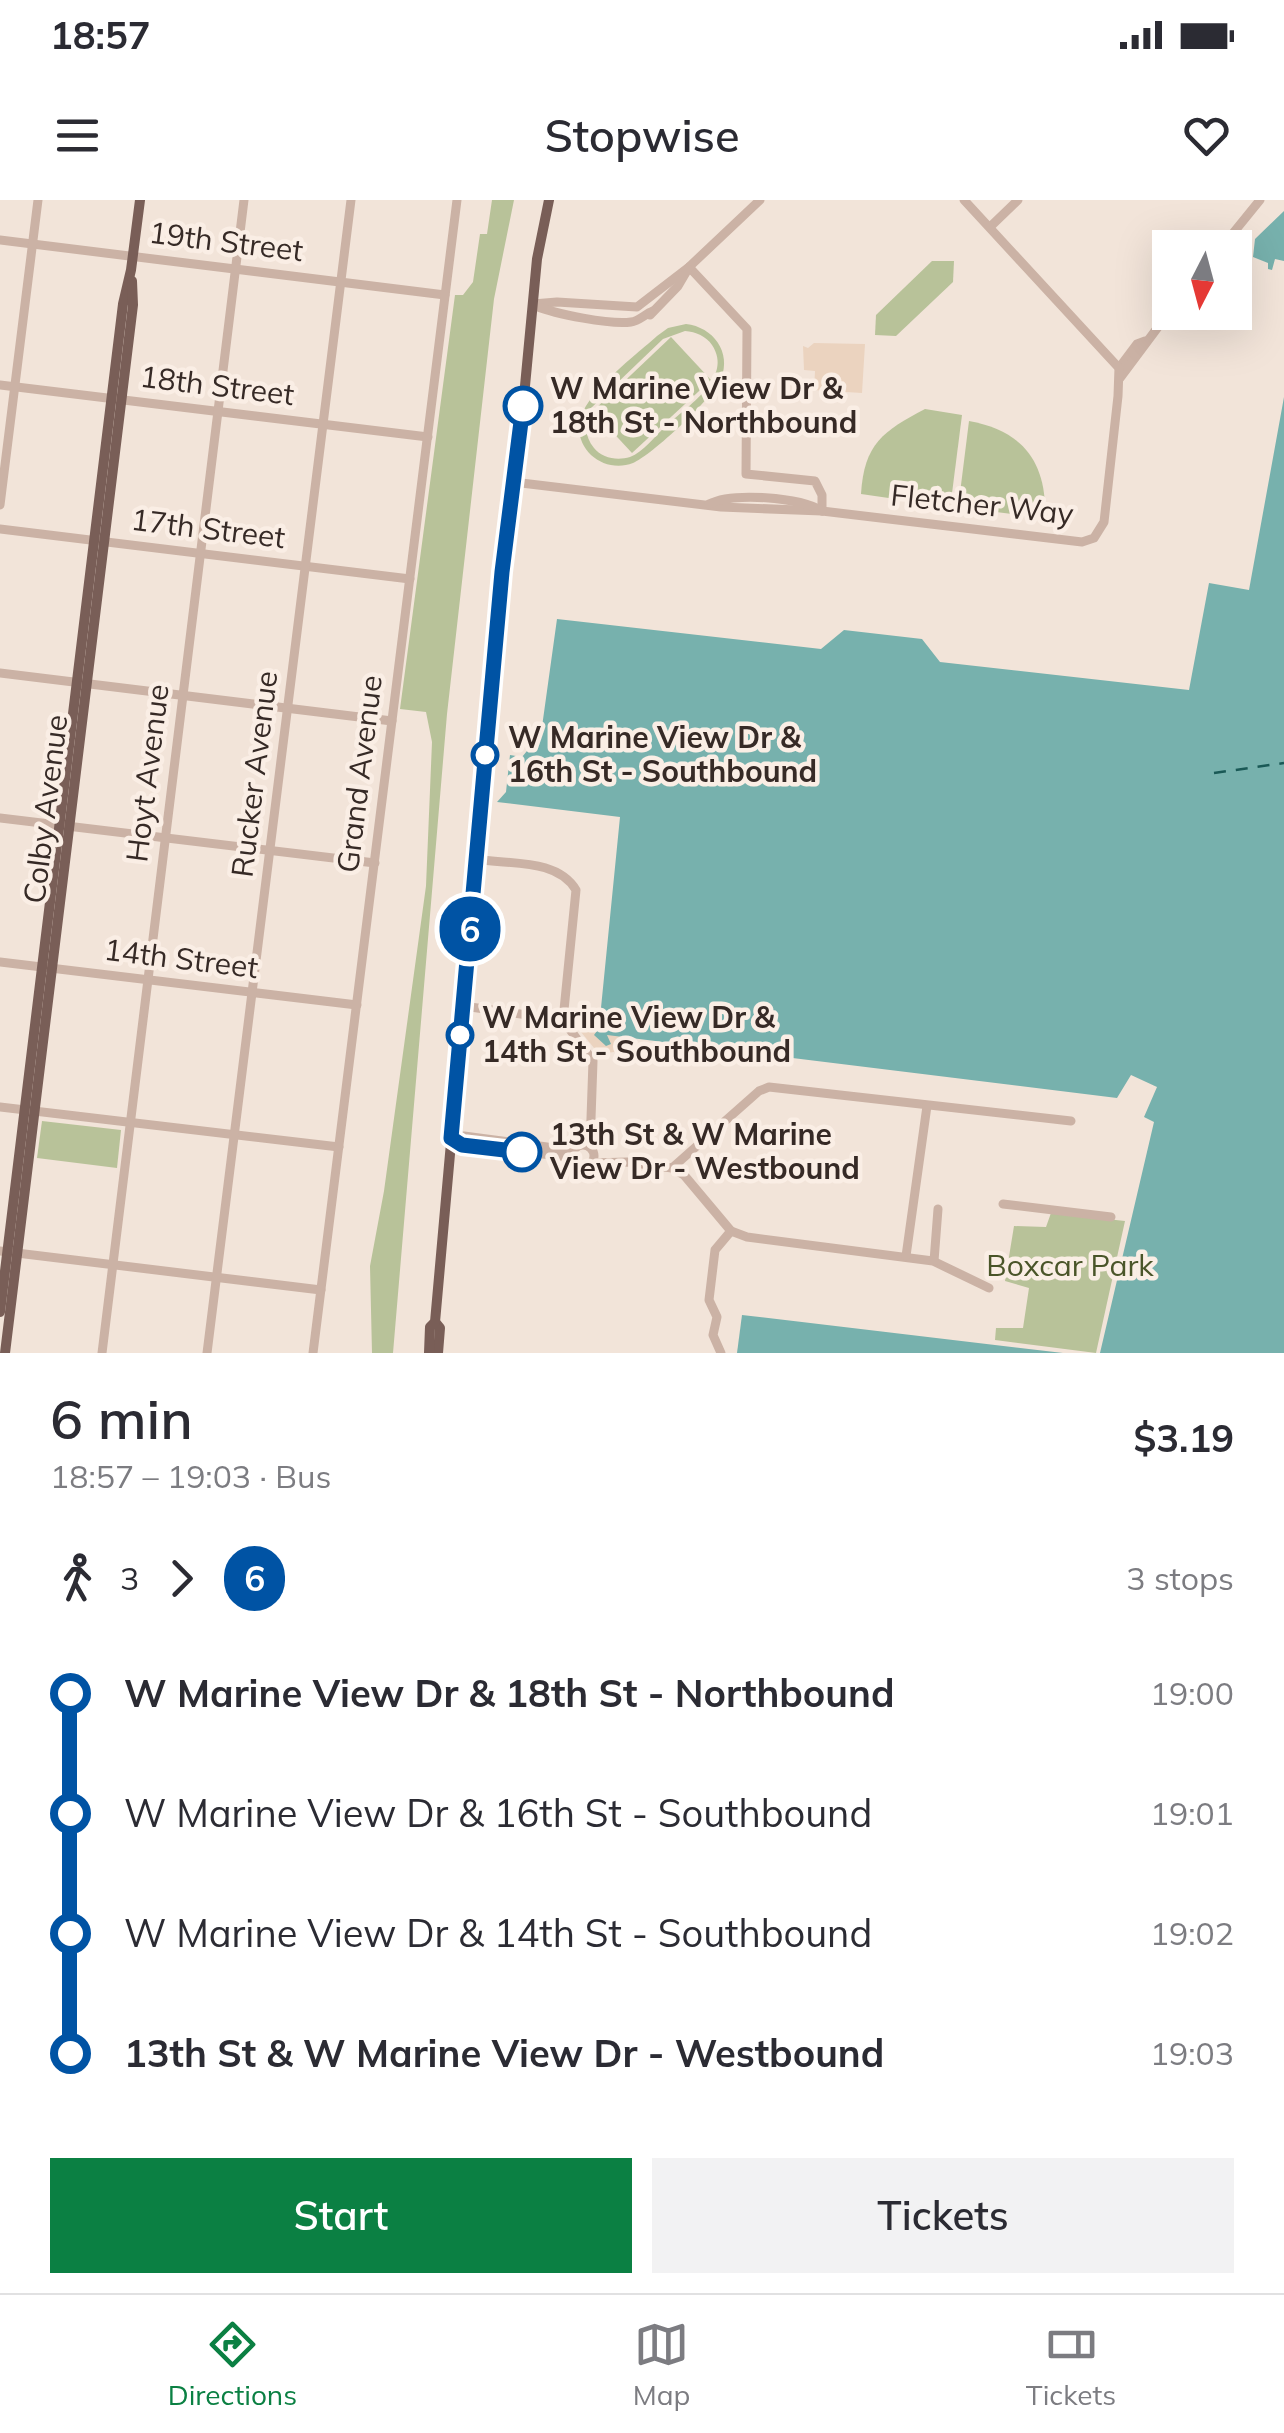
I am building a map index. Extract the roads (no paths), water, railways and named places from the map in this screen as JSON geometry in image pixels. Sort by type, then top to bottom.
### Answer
[{"type":"main road","name":"Colby Avenue","points":[[0,1312],[30,1110],[82,683],[116,399],[122,304],[131,270],[140,200]]},
{"type":"main road","points":[[429,1353],[430,1327],[435,1322],[502,572],[537,258],[549,200]]},
{"type":"main road","name":"Colby Avenue","points":[[5,1353],[8,1252]]},
{"type":"main road","points":[[435,1322],[440,1328],[438,1353]]},
{"type":"street","points":[[0,505],[38,200]]},
{"type":"street","name":"Hoyt Avenue","points":[[102,1353],[244,200]]},
{"type":"street","name":"Rucker Avenue","points":[[206,1353],[350,200]]},
{"type":"street","name":"Grand Avenue","points":[[313,1353],[456,200]]},
{"type":"street","points":[[533,304],[638,307],[690,267],[760,200]]},
{"type":"street","points":[[964,200],[1119,373],[1140,354],[1154,330]]},
{"type":"street","points":[[990,227],[1018,200]]},
{"type":"street","points":[[1236,230],[1260,200]]},
{"type":"street","name":"19th Street","points":[[0,240],[445,295]]},
{"type":"street","points":[[533,304],[556,314],[631,328],[646,321],[690,267]]},
{"type":"street","points":[[513,482],[707,505],[822,512],[822,495],[814,481],[746,474],[747,329],[690,267]]},
{"type":"street","name":"Fletcher Way","points":[[822,512],[1082,542],[1094,538],[1104,522],[1119,373]]},
{"type":"street","name":"18th Street","points":[[0,385],[428,437]]},
{"type":"street","name":"17th Street","points":[[0,529],[410,579]]},
{"type":"street","points":[[0,673],[392,721]]},
{"type":"street","points":[[0,818],[375,863]]},
{"type":"street","points":[[451,1138],[462,1145],[561,1156],[581,1167],[590,1112],[594,1061],[564,1020],[576,890],[554,869],[476,859]]},
{"type":"street","name":"14th Street","points":[[0,962],[357,1005]]},
{"type":"street","points":[[463,1006],[564,1020]]},
{"type":"street","points":[[672,1168],[750,1098],[769,1086],[1071,1122]]},
{"type":"street","points":[[0,1106],[339,1147]]},
{"type":"street","points":[[906,1256],[927,1106]]},
{"type":"street","points":[[451,1138],[464,1136],[586,1151],[672,1168],[684,1175],[731,1231],[747,1237],[934,1261],[989,1288]]},
{"type":"street","points":[[573,1161],[586,1151]]},
{"type":"street","points":[[1003,1204],[1111,1217]]},
{"type":"street","points":[[934,1261],[938,1209]]},
{"type":"street","points":[[721,1353],[712,1335],[717,1317],[709,1300],[716,1250],[731,1231]]},
{"type":"street","points":[[8,1252],[320,1290]]},
{"type":"water","points":[[1284,211],[1284,261],[1275,259],[1272,270],[1268,263],[1253,257],[1255,239]]},
{"type":"water","points":[[1284,397],[1284,1353],[1100,1353],[1154,1122],[1144,1117],[1157,1087],[1131,1075],[1117,1098],[607,1035],[611,1044],[606,1046],[594,1035],[599,1028],[620,817],[497,802],[506,792],[510,755],[522,757],[541,734],[557,619],[821,649],[844,630],[922,639],[940,662],[1189,690],[1209,583],[1249,590]]},
{"type":"water","points":[[742,1315],[1063,1353],[737,1353]]},
{"type":"place","name":"W Marine View Dr & 18th St - Northbound","points":[[523,406]]},
{"type":"place","name":"W Marine View Dr & 16th St - Southbound","points":[[485,755]]},
{"type":"place","name":"W Marine View Dr & 14th St - Southbound","points":[[460,1035]]},
{"type":"place","name":"13th St & W Marine View Dr - Westbound","points":[[522,1152]]},
{"type":"park label","name":"Boxcar Park","points":[[1070,1266]]}]
